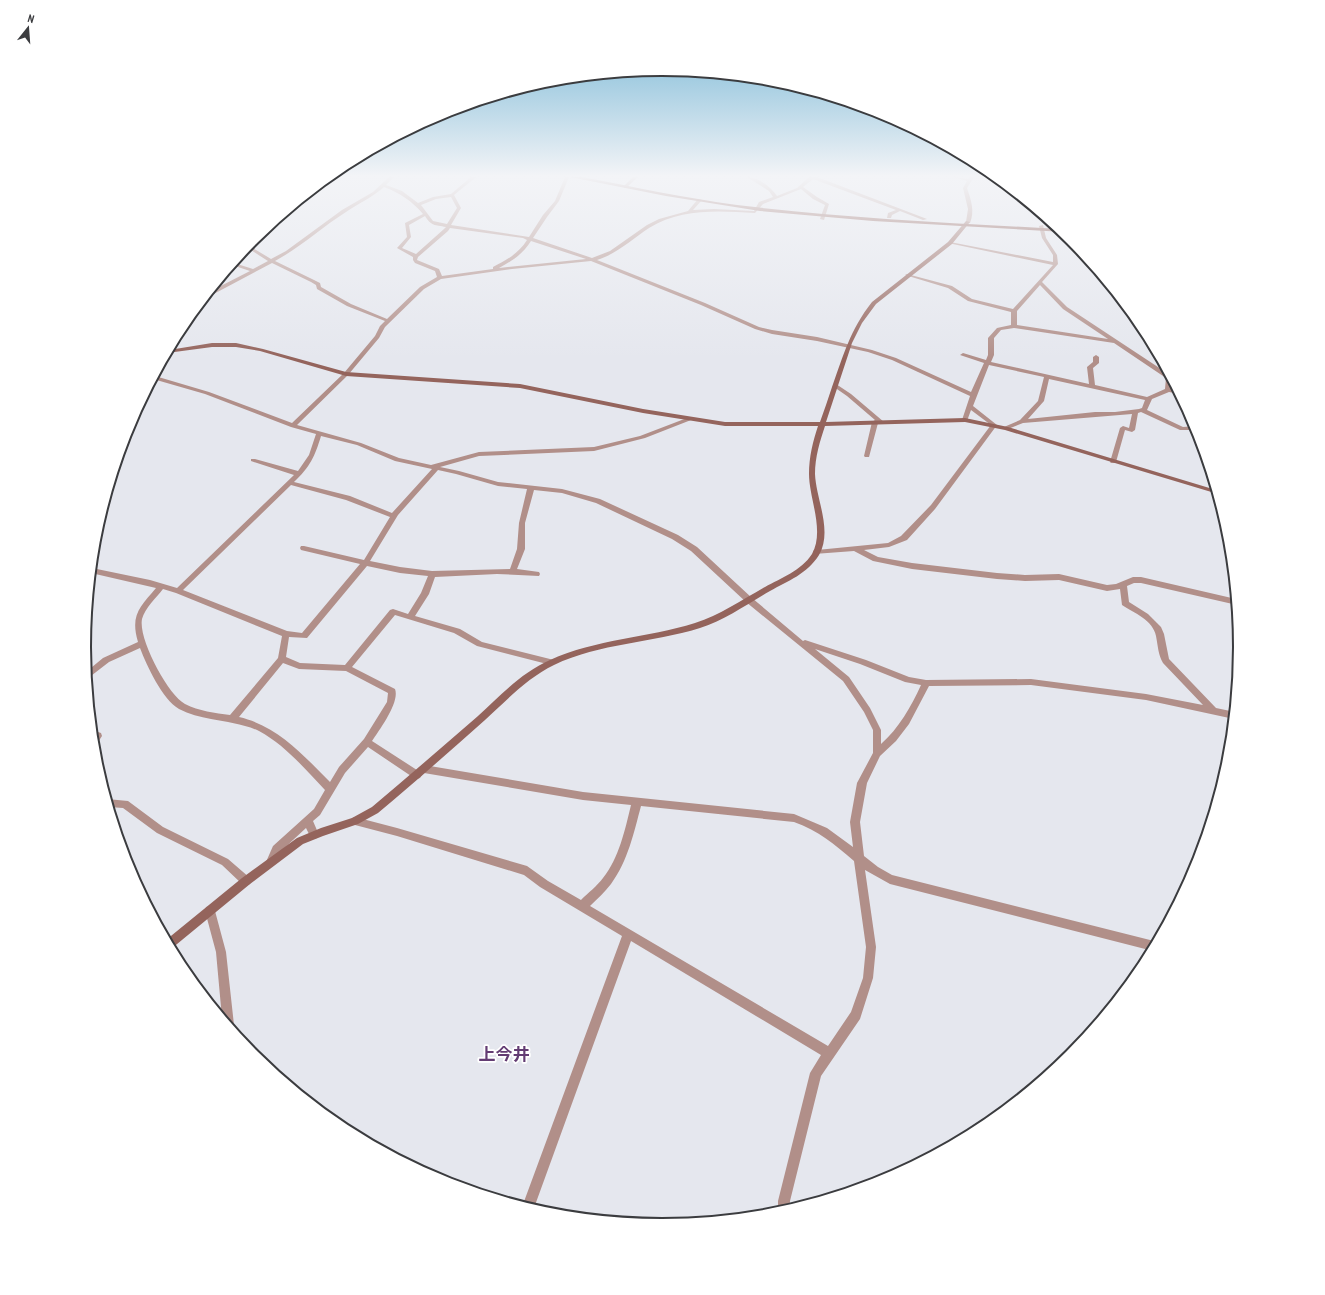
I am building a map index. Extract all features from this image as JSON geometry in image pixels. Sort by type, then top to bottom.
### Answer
[{"type":"street","points":[[218,290],[271,261],[309,237]]},
{"type":"street","points":[[409,237],[399,248],[416,256]]},
{"type":"street","points":[[416,256],[437,237]]},
{"type":"street","points":[[526,237],[591,260],[703,304],[756,328],[817,339],[870,351],[894,359],[973,395]]},
{"type":"street","points":[[293,426],[346,374],[375,340],[382,326],[429,282],[440,278],[490,271],[591,260],[611,253],[634,237]]},
{"type":"street","points":[[173,941],[246,881],[300,841],[355,821],[375,810],[421,772],[537,670],[574,652],[603,644],[687,628],[728,613],[796,573],[809,563],[817,552],[821,536],[812,486],[812,472],[822,424],[853,333],[869,308],[907,275],[950,243],[955,237]]},
{"type":"street","points":[[1014,326],[1014,311],[1056,264],[1055,255],[1044,237]]},
{"type":"street","points":[[490,271],[520,253],[531,239]]},
{"type":"street","points":[[950,243],[1056,264]]},
{"type":"street","points":[[252,249],[271,261],[284,265],[307,277],[318,284],[319,288],[349,305],[388,321]]},
{"type":"street","points":[[416,256],[415,260],[417,262],[437,270],[440,278]]},
{"type":"street","points":[[238,265],[253,270]]},
{"type":"street","points":[[907,275],[950,287],[970,300],[1014,311]]},
{"type":"street","points":[[1039,282],[1065,308],[1161,370]]},
{"type":"street","points":[[965,420],[973,395],[991,355],[991,338],[999,330],[1014,326],[1118,342]]},
{"type":"street","points":[[175,351],[212,345],[236,345],[261,350],[346,374],[520,386],[643,411],[725,424],[822,424],[965,420],[1006,428],[1113,462],[1212,491]]},
{"type":"street","points":[[964,356],[1148,400],[1168,390],[1173,391]]},
{"type":"street","points":[[1092,387],[1090,367],[1096,363],[1096,357]]},
{"type":"street","points":[[1022,421],[1041,401],[1047,377]]},
{"type":"street","points":[[159,379],[207,393],[293,426],[359,444],[397,460],[498,484],[562,491],[584,496],[675,537],[707,560],[749,600],[846,679],[857,694],[877,730],[878,753]]},
{"type":"street","points":[[1168,383],[1168,390]]},
{"type":"street","points":[[836,386],[849,395],[878,422]]},
{"type":"street","points":[[1006,428],[1022,421],[1060,418],[1066,416],[1115,414],[1144,410],[1148,400]]},
{"type":"street","points":[[970,406],[994,425]]},
{"type":"street","points":[[1138,411],[1182,429],[1190,429]]},
{"type":"street","points":[[1113,462],[1123,428],[1132,430],[1138,411]]},
{"type":"street","points":[[96,572],[162,586],[286,634],[304,636],[366,562],[393,516],[433,468],[479,454],[601,448],[670,428],[688,419]]},
{"type":"street","points":[[867,456],[878,422]]},
{"type":"street","points":[[817,552],[889,545],[904,538],[934,506],[994,425]]},
{"type":"street","points":[[178,591],[299,474],[312,455],[319,433]]},
{"type":"street","points":[[253,460],[299,474]]},
{"type":"street","points":[[290,484],[348,498],[393,516]]},
{"type":"street","points":[[513,571],[521,549],[522,523],[531,488]]},
{"type":"street","points":[[304,548],[395,570],[458,575],[513,571],[536,574]]},
{"type":"street","points":[[856,549],[876,559],[912,566],[997,576],[1025,578],[1058,577],[1108,588],[1123,586],[1134,580],[1141,580],[1232,601]]},
{"type":"street","points":[[410,617],[425,594],[432,574]]},
{"type":"street","points":[[162,586],[146,606],[138,620],[138,631],[142,643],[159,680],[180,705],[262,729],[284,744],[330,788]]},
{"type":"street","points":[[1123,586],[1125,604],[1151,620],[1157,627],[1163,657],[1213,710]]},
{"type":"street","points":[[348,668],[394,612],[457,631],[480,644],[551,662]]},
{"type":"street","points":[[232,720],[282,659],[286,634]]},
{"type":"street","points":[[798,641],[863,662],[908,680],[926,683],[1031,682],[1146,697],[1230,713]]},
{"type":"street","points":[[92,672],[106,660],[142,643]]},
{"type":"street","points":[[271,862],[276,849],[317,812],[342,770],[367,742],[391,702],[392,691],[348,668],[299,666],[282,659]]},
{"type":"street","points":[[784,1206],[816,1073],[856,1015],[868,978],[871,947],[855,822],[862,783],[878,753],[890,744],[913,711],[926,683]]},
{"type":"street","points":[[367,742],[421,772],[583,796],[794,818],[813,824],[832,836],[877,874],[890,880],[1150,945]]},
{"type":"street","points":[[582,906],[609,879],[615,868],[627,837],[637,802]]},
{"type":"street","points":[[113,803],[125,804],[160,830],[224,862],[246,881]]},
{"type":"street","points":[[308,820],[314,835]]},
{"type":"street","points":[[355,821],[398,832],[527,871],[544,884],[830,1054]]},
{"type":"street","points":[[210,911],[221,952],[227,1017]]},
{"type":"street","points":[[530,1203],[628,934]]},
{"type":"district","name":"上今井","points":[[504,1054]]}]
